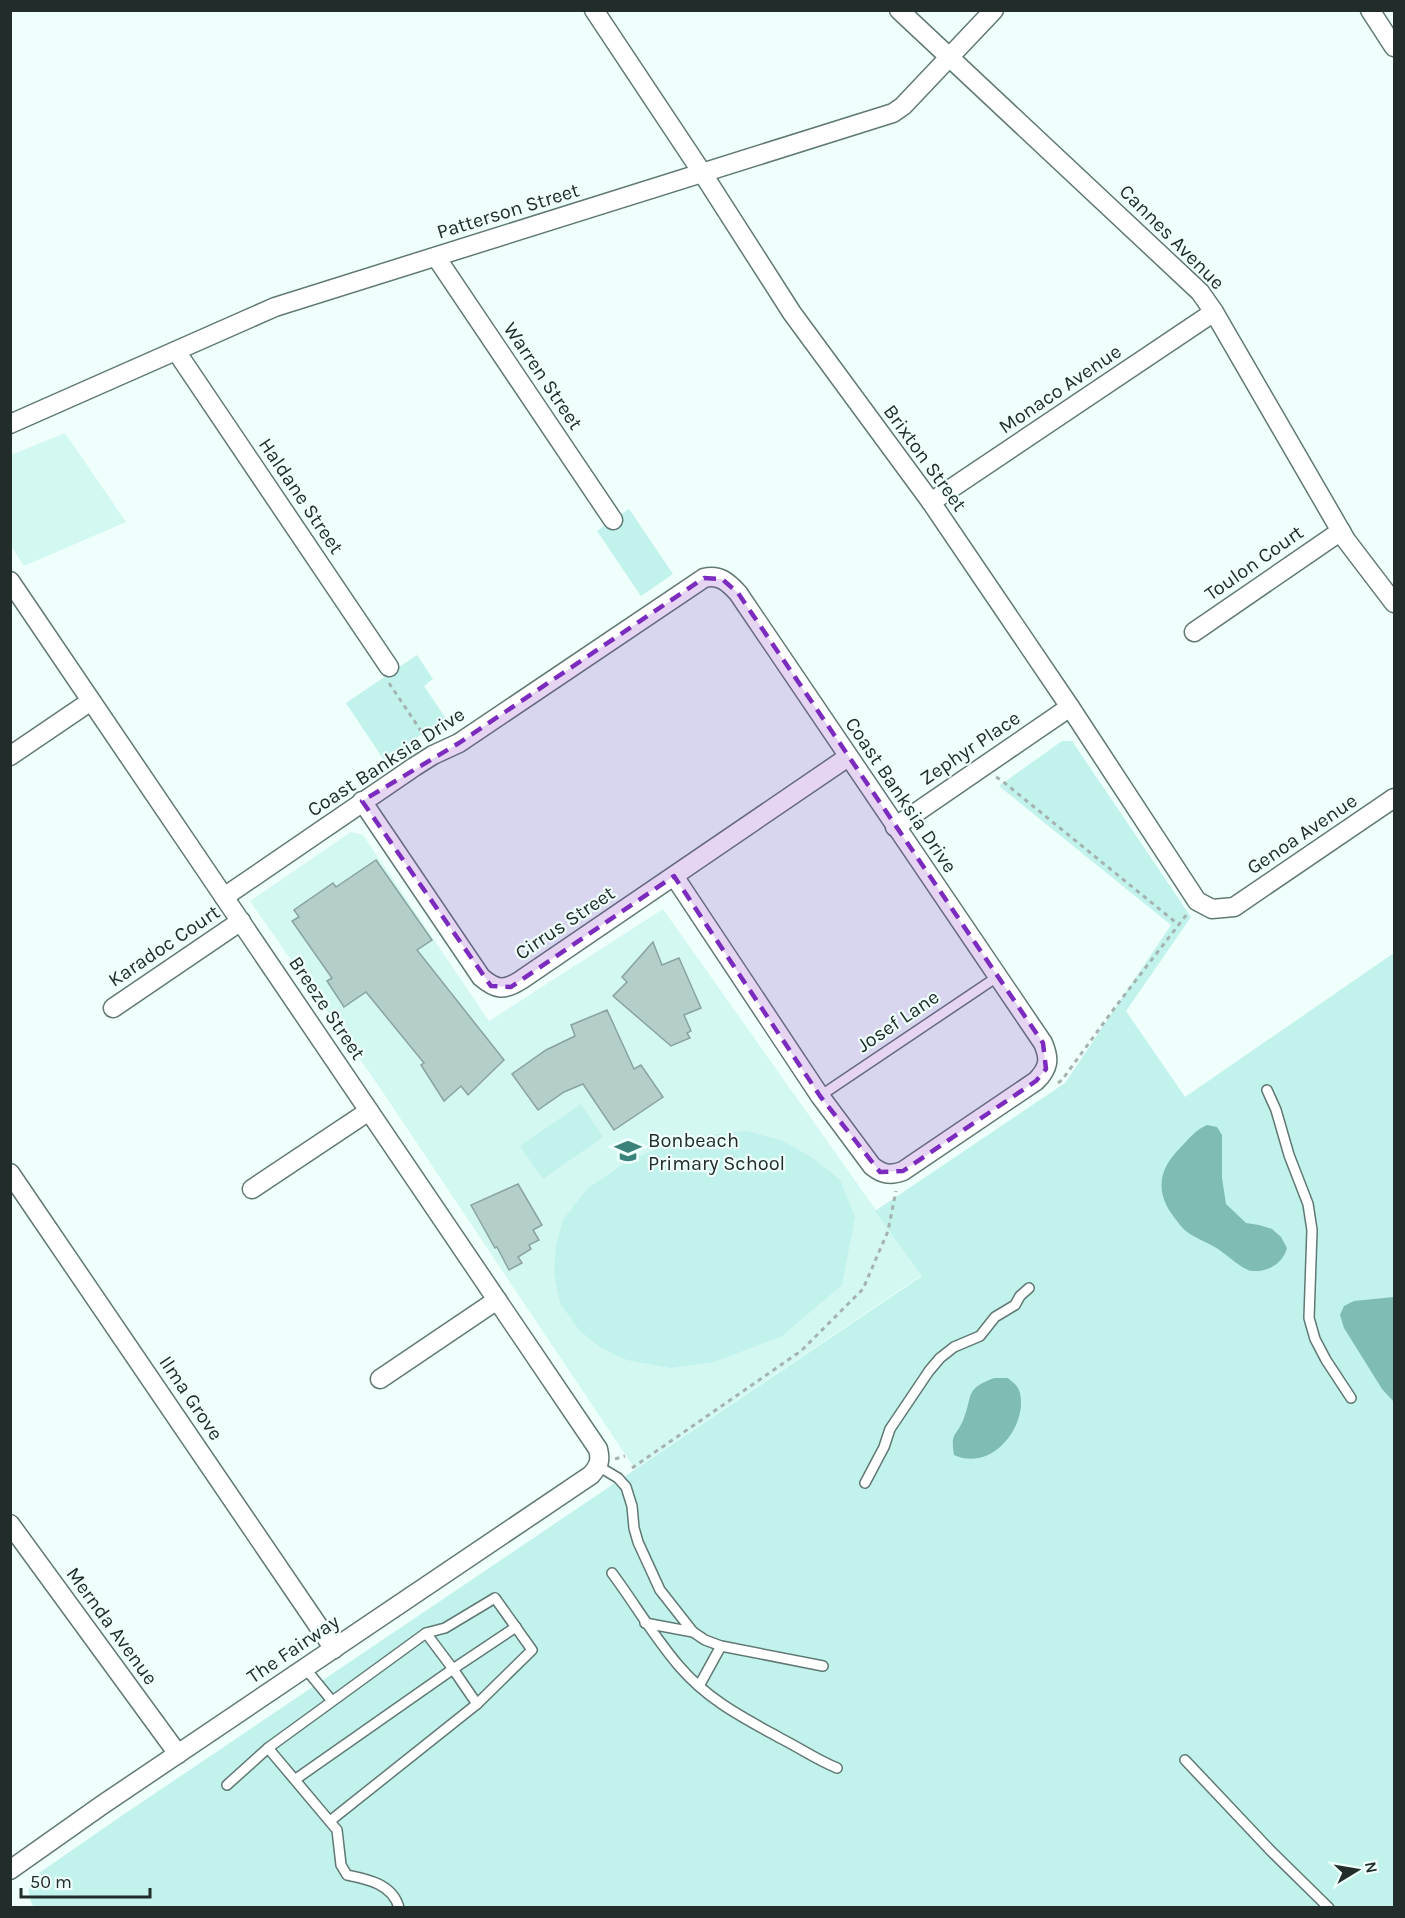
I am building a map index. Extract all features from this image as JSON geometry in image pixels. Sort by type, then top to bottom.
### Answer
[{"type":"street","name":"Brixton Street","points":[[594,10],[792,313],[930,502],[1070,707],[1197,901]]},
{"type":"street","name":"Cannes Avenue","points":[[899,10],[1203,296],[1356,555],[1395,603]]},
{"type":"street","name":"Patterson Street","points":[[10,424],[275,307],[893,113],[903,106],[994,10]]},
{"type":"street","points":[[1370,10],[1395,47]]},
{"type":"street","name":"Warren Street","points":[[436,257],[613,520]]},
{"type":"street","name":"Monaco Avenue","points":[[930,502],[1214,312]]},
{"type":"street","name":"Haldane Street","points":[[176,351],[389,667]]},
{"type":"street","name":"Toulon Court","points":[[1194,632],[1341,531]]},
{"type":"street","name":"Coast Banksia Drive","points":[[225,897],[363,801],[434,755],[459,744],[710,576],[729,583],[738,593],[1042,1042],[1049,1062],[1046,1069],[1036,1081],[903,1171],[888,1174],[880,1172],[872,1166],[820,1096],[674,876]]},
{"type":"street","name":"Breeze Street","points":[[10,581],[598,1449],[598,1465]]},
{"type":"street","points":[[10,756],[92,701]]},
{"type":"street","name":"Zephyr Place","points":[[896,827],[1070,707]]},
{"type":"street","name":"Cirrus Street","points":[[363,801],[481,977],[491,986],[501,988],[511,987],[848,757]]},
{"type":"street","name":"Genoa Avenue","points":[[1197,901],[1212,909],[1234,907],[1395,798]]},
{"type":"street","name":"Karadoc Court","points":[[113,1008],[241,921]]},
{"type":"street","points":[[252,1189],[369,1111]]},
{"type":"street","name":"Ilma Grove","points":[[10,1173],[334,1649]]},
{"type":"street","points":[[380,1379],[497,1300]]},
{"type":"street","name":"The Fairway","points":[[10,1870],[591,1474],[598,1465]]},
{"type":"street","name":"Mernda Avenue","points":[[10,1524],[178,1754]]},
{"type":"lane","name":"Josef Lane","points":[[820,1096],[998,976]]},
{"type":"lane","points":[[1267,1090],[1308,1204],[1312,1230],[1309,1318],[1326,1360],[1351,1398]]},
{"type":"lane","points":[[866,1483],[884,1447],[890,1429],[934,1364],[954,1347],[980,1336],[995,1317],[1015,1305],[1020,1296],[1029,1288]]},
{"type":"lane","points":[[598,1465],[618,1478],[626,1487],[632,1506],[634,1528],[660,1590],[693,1632],[705,1640],[722,1646],[823,1666]]},
{"type":"lane","points":[[612,1573],[645,1623],[681,1668],[699,1686],[730,1711],[817,1760],[837,1768]]},
{"type":"lane","points":[[227,1785],[268,1748],[426,1633],[445,1628],[495,1598],[532,1650],[477,1704],[330,1821]]},
{"type":"lane","points":[[645,1623],[693,1632]]},
{"type":"lane","points":[[296,1779],[516,1626]]},
{"type":"lane","points":[[426,1633],[477,1704]]},
{"type":"lane","points":[[699,1686],[722,1646]]},
{"type":"lane","points":[[305,1668],[332,1701]]},
{"type":"lane","points":[[268,1748],[337,1830],[342,1865],[346,1875],[375,1880],[397,1898],[399,1908]]},
{"type":"lane","points":[[1185,1760],[1270,1851],[1329,1908]]},
{"type":"path","points":[[389,667],[388,681],[434,755]]},
{"type":"path","points":[[979,770],[1001,780],[1179,925]]},
{"type":"path","points":[[1053,1087],[1062,1080],[1197,901]]},
{"type":"path","points":[[632,1468],[801,1351],[863,1289],[888,1231],[896,1190]]},
{"type":"highlighted area","points":[[704,578],[722,579],[738,593],[1043,1043],[1046,1069],[1036,1081],[903,1171],[880,1172],[820,1096],[674,876],[511,987],[491,986],[362,801],[459,743]]},
{"type":"shaded area","points":[[65,433],[126,522],[24,566],[11,546],[11,455]]},
{"type":"shaded area","points":[[629,509],[673,574],[641,596],[597,531]]},
{"type":"shaded area","points":[[417,655],[433,679],[424,686],[451,726],[420,735],[384,760],[346,703]]},
{"type":"shaded area","points":[[1062,741],[1072,741],[1191,917],[1126,1011],[1185,1097],[1394,953],[1394,1907],[34,1908],[29,1893],[32,1878],[922,1276],[875,1211],[1065,1083],[1171,925],[999,786]]},
{"type":"shaded area","name":"Bonbeach Primary School","points":[[351,832],[363,835],[489,1021],[663,909],[922,1275],[635,1469],[382,1091],[250,901]]},
{"type":"shaded area","points":[[581,1104],[603,1137],[543,1179],[520,1146]]},
{"type":"shaded area","points":[[1207,1125],[1217,1127],[1222,1135],[1222,1178],[1226,1204],[1246,1223],[1272,1229],[1281,1237],[1287,1248],[1282,1258],[1274,1266],[1258,1271],[1244,1268],[1218,1249],[1187,1232],[1166,1204],[1162,1179],[1168,1163],[1192,1135]]},
{"type":"shaded area","points":[[747,1131],[783,1141],[813,1158],[840,1180],[855,1217],[842,1285],[782,1336],[714,1362],[671,1368],[627,1360],[601,1348],[579,1330],[560,1303],[554,1273],[556,1246],[563,1220],[587,1189],[628,1161],[659,1148],[701,1136]]},
{"type":"shaded area","points":[[1394,1297],[1394,1402],[1382,1389],[1344,1328],[1340,1315],[1344,1306],[1354,1301]]},
{"type":"shaded area","points":[[994,1378],[1008,1378],[1019,1390],[1021,1406],[1014,1429],[1007,1440],[989,1455],[966,1459],[954,1455],[954,1438],[974,1389]]},
{"type":"building","points":[[376,860],[432,940],[417,950],[504,1060],[468,1095],[461,1086],[444,1101],[421,1065],[424,1063],[366,992],[344,1007],[327,981],[332,978],[292,921],[299,917],[294,910],[333,883],[336,887]]},
{"type":"building","points":[[653,942],[662,965],[679,958],[701,1008],[684,1015],[691,1031],[687,1033],[690,1038],[671,1046],[613,996],[627,982],[622,977]]},
{"type":"building","points":[[607,1010],[634,1069],[641,1065],[663,1097],[614,1130],[583,1084],[564,1092],[538,1110],[512,1074],[546,1050],[575,1036],[571,1025]]},
{"type":"building","points":[[518,1184],[542,1225],[533,1230],[539,1240],[529,1245],[531,1249],[518,1257],[522,1263],[509,1270],[471,1205]]},
{"type":"place","name":"Bonbeach Primary School","points":[[628,1151]]}]
